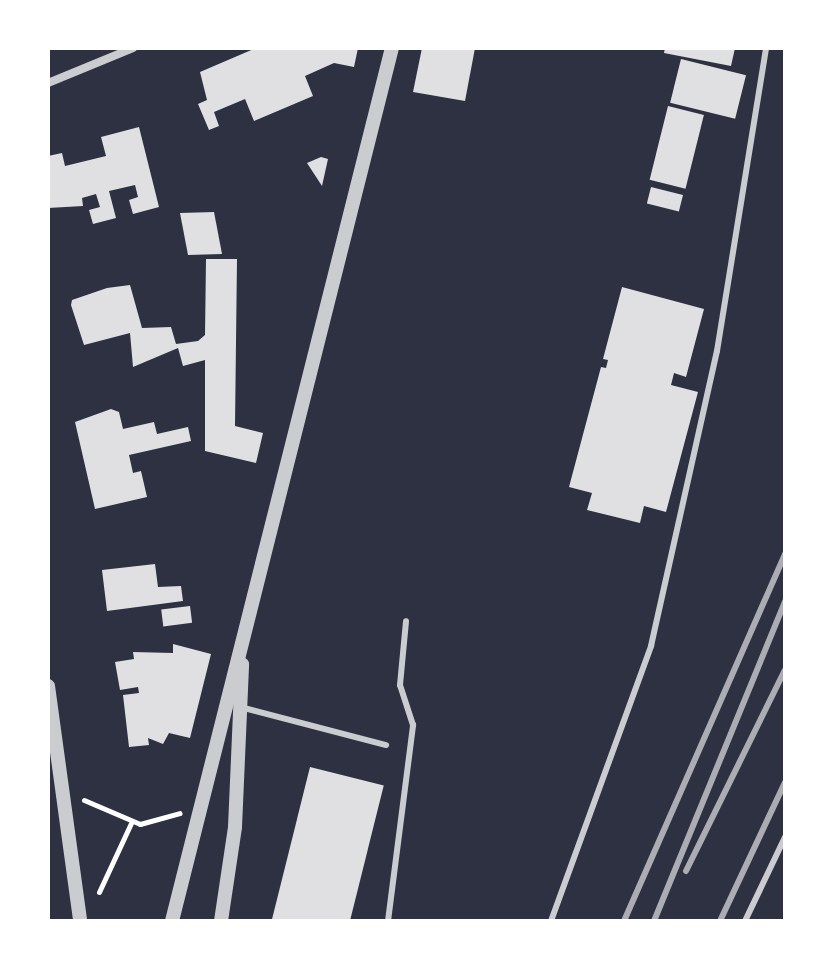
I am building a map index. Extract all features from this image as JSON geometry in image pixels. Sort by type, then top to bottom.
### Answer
[{"type":"street","points":[[48,83],[133,48]]},
{"type":"street","points":[[172,921],[392,48]]},
{"type":"street","points":[[221,921],[235,827],[244,628]]},
{"type":"street","points":[[48,686],[80,921]]},
{"type":"lane","points":[[551,921],[651,646],[717,351],[766,48]]},
{"type":"lane","points":[[388,921],[413,725],[400,685],[406,621]]},
{"type":"lane","points":[[240,707],[386,745]]},
{"type":"lane","points":[[745,921],[785,837]]},
{"type":"path","points":[[62,791],[140,824],[200,807]]},
{"type":"path","points":[[92,907],[132,821]]},
{"type":"building","points":[[256,48],[358,48],[354,67],[334,63],[305,76],[313,96],[254,121],[245,99],[214,112],[219,126],[209,130],[198,104],[207,100],[200,72]]},
{"type":"building","points":[[422,48],[475,48],[465,101],[413,92]]},
{"type":"building","points":[[665,48],[735,48],[731,66],[664,53]]},
{"type":"building","points":[[681,59],[746,75],[735,119],[670,103]]},
{"type":"building","points":[[668,106],[704,115],[686,189],[650,180]]},
{"type":"building","points":[[139,127],[159,207],[133,214],[129,200],[138,197],[135,185],[109,191],[116,218],[93,224],[89,210],[100,207],[96,194],[82,198],[83,206],[48,208],[48,156],[62,153],[65,166],[106,156],[101,137]]},
{"type":"building","points":[[321,157],[328,159],[322,186],[307,163]]},
{"type":"building","points":[[651,187],[683,195],[679,211],[647,203]]},
{"type":"building","points":[[214,212],[222,254],[188,255],[180,213]]},
{"type":"building","points":[[206,259],[237,259],[235,426],[263,433],[256,463],[205,451],[205,360],[183,366],[178,348],[133,367],[130,333],[84,345],[71,305],[72,300],[107,288],[130,285],[142,328],[171,327],[176,344],[198,341],[205,335]]},
{"type":"building","points":[[622,287],[704,309],[686,377],[674,373],[671,385],[698,392],[666,512],[644,506],[640,523],[587,510],[592,493],[569,487],[601,367],[606,368],[608,360],[603,359]]},
{"type":"building","points":[[111,409],[119,412],[123,429],[154,422],[157,434],[188,427],[191,441],[129,455],[133,473],[141,471],[147,497],[95,509],[75,422]]},
{"type":"building","points":[[155,564],[158,587],[181,586],[183,601],[107,611],[102,570]]},
{"type":"building","points":[[190,606],[192,623],[163,626],[161,610]]},
{"type":"building","points":[[173,644],[211,654],[190,738],[169,733],[163,744],[148,738],[149,745],[129,747],[123,695],[139,693],[138,687],[120,690],[115,662],[134,659],[133,652],[173,653]]},
{"type":"building","points":[[310,767],[384,785],[350,921],[272,921]]},
{"type":"railway","points":[[624,921],[785,554]]},
{"type":"railway","points":[[654,921],[785,601]]},
{"type":"railway","points":[[686,871],[785,670]]},
{"type":"railway","points":[[720,921],[785,782]]}]
